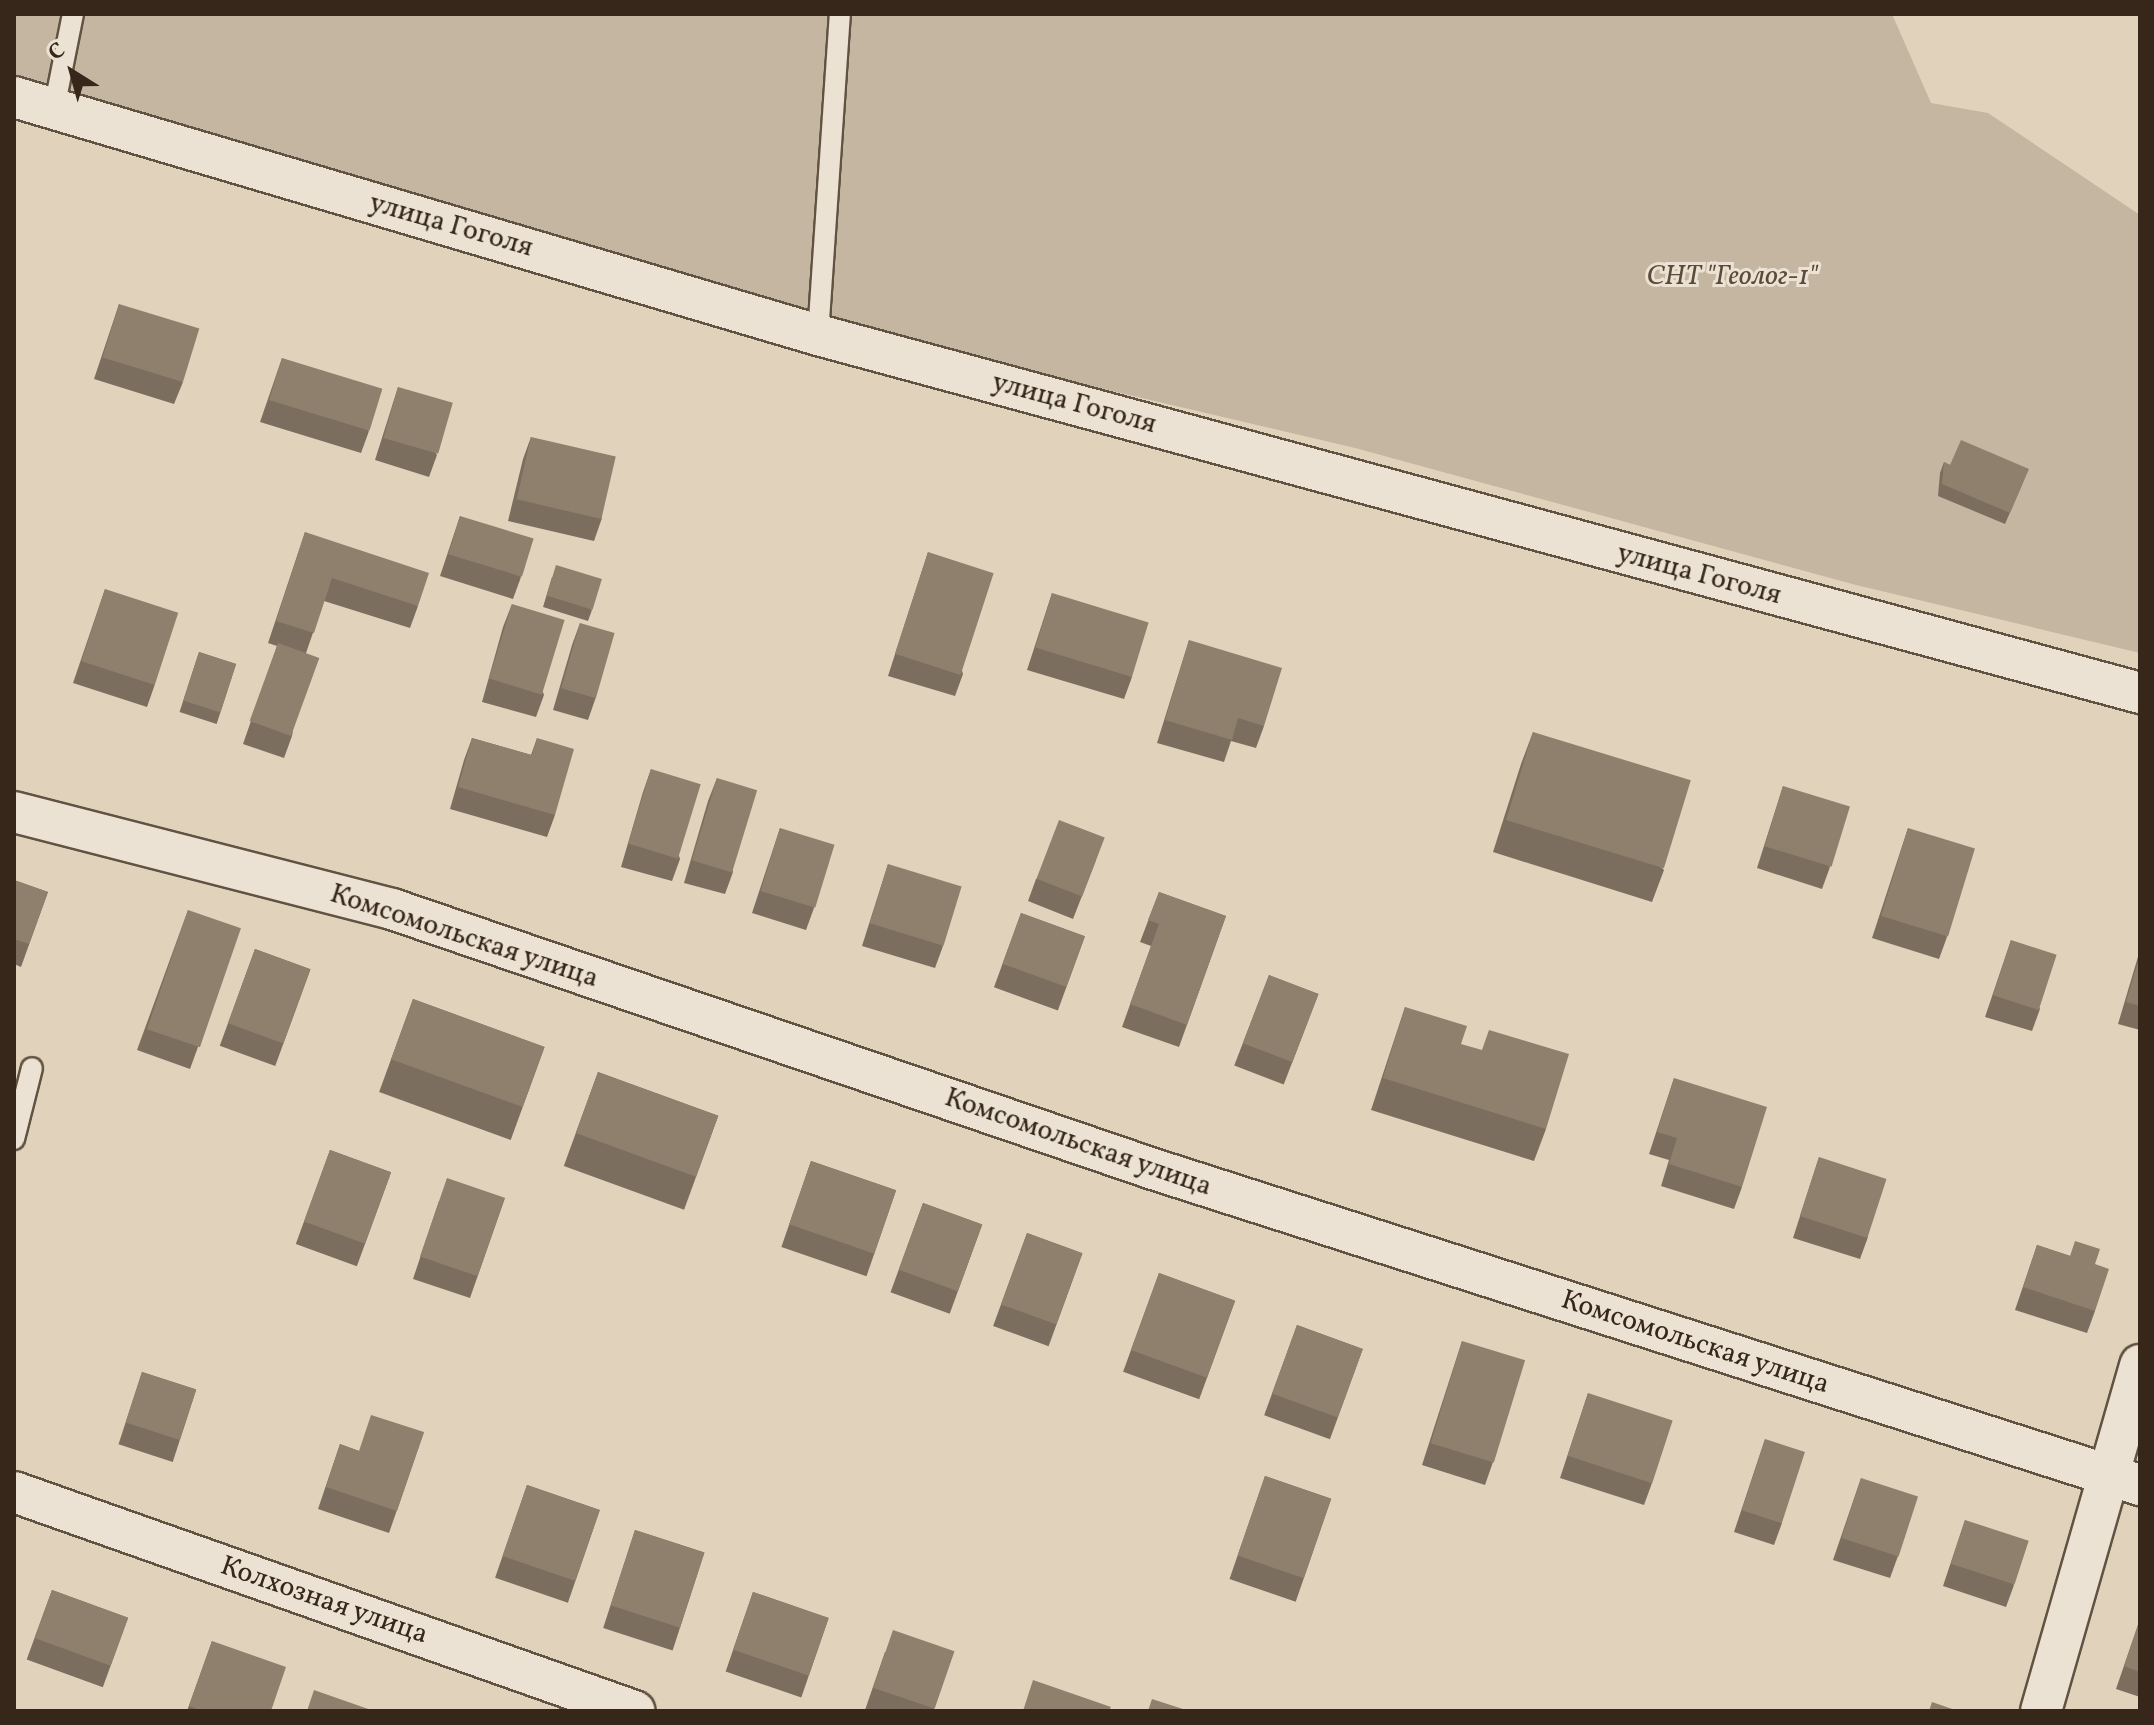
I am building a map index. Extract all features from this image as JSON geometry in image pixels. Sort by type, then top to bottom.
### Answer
[{"type":"street","name":"улица Гоголя","points":[[14,97],[818,335],[2140,693]]},
{"type":"street","name":"Комсомольская улица","points":[[14,812],[392,909],[1150,1168],[2124,1480]]},
{"type":"street","points":[[2041,1711],[2124,1480],[2140,1365]]},
{"type":"street","name":"Колхозная улица","points":[[14,1492],[634,1711]]},
{"type":"lane","points":[[54,109],[73,14]]},
{"type":"lane","points":[[818,335],[840,14]]},
{"type":"lane","points":[[14,1139],[32,1068]]},
{"type":"green space","name":"СНТ \"Геолог-1\"","points":[[14,14],[1892,14],[1931,103],[1988,113],[2140,215],[2140,653],[1856,585],[1355,448],[796,317],[14,75]]},
{"type":"building","points":[[119,304],[199,329],[183,382],[103,358]]},
{"type":"building","points":[[282,358],[382,389],[370,431],[269,400]]},
{"type":"building","points":[[398,387],[453,403],[438,454],[383,438]]},
{"type":"building","points":[[531,437],[616,457],[601,519],[517,499]]},
{"type":"building","points":[[1961,440],[2029,469],[2010,513],[1942,484],[1944,462],[1950,465]]},
{"type":"building","points":[[460,516],[534,539],[522,577],[448,554]]},
{"type":"building","points":[[305,532],[429,573],[418,606],[332,578],[314,633],[276,621]]},
{"type":"building","points":[[928,552],[994,573],[961,675],[895,654]]},
{"type":"building","points":[[556,565],[602,579],[593,610],[547,596]]},
{"type":"building","points":[[105,589],[178,613],[155,685],[82,661]]},
{"type":"building","points":[[1052,593],[1149,623],[1132,677],[1035,648]]},
{"type":"building","points":[[512,604],[565,620],[542,695],[489,679]]},
{"type":"building","points":[[580,623],[615,633],[596,698],[561,688]]},
{"type":"building","points":[[1189,640],[1282,668],[1264,726],[1238,718],[1232,740],[1165,720]]},
{"type":"building","points":[[278,643],[319,658],[291,736],[250,721]]},
{"type":"building","points":[[199,652],[236,664],[220,713],[183,701]]},
{"type":"building","points":[[1533,732],[1691,780],[1664,868],[1506,820]]},
{"type":"building","points":[[472,738],[532,755],[537,738],[574,749],[555,815],[458,787]]},
{"type":"building","points":[[651,769],[701,784],[678,859],[628,844]]},
{"type":"building","points":[[717,778],[757,790],[732,873],[692,860]]},
{"type":"building","points":[[1783,786],[1850,806],[1832,867],[1765,846]]},
{"type":"building","points":[[1059,820],[1105,838],[1082,896],[1036,879]]},
{"type":"building","points":[[780,828],[835,845],[815,908],[761,891]]},
{"type":"building","points":[[1908,828],[1975,848],[1948,936],[1881,916]]},
{"type":"building","points":[[888,864],[962,887],[944,946],[870,923]]},
{"type":"building","points":[[14,880],[48,892],[29,944],[14,939]]},
{"type":"building","points":[[1159,892],[1226,916],[1187,1025],[1130,1004],[1159,924],[1148,920]]},
{"type":"building","points":[[188,910],[241,928],[200,1047],[147,1029]]},
{"type":"building","points":[[1021,913],[1085,936],[1066,987],[1003,964]]},
{"type":"building","points":[[2011,940],[2057,955],[2039,1010],[1993,995]]},
{"type":"building","points":[[255,949],[310,969],[283,1043],[228,1023]]},
{"type":"building","points":[[2140,955],[2140,1006],[2126,1002]]},
{"type":"building","points":[[1269,975],[1318,994],[1292,1062],[1243,1043]]},
{"type":"building","points":[[413,999],[545,1047],[523,1107],[391,1059]]},
{"type":"building","points":[[1405,1007],[1467,1026],[1461,1044],[1482,1050],[1489,1030],[1569,1054],[1546,1129],[1383,1078]]},
{"type":"building","points":[[598,1072],[718,1116],[696,1177],[576,1133]]},
{"type":"building","points":[[1674,1078],[1767,1107],[1742,1187],[1669,1164],[1677,1138],[1657,1132]]},
{"type":"building","points":[[330,1150],[391,1172],[365,1244],[304,1221]]},
{"type":"building","points":[[1819,1157],[1887,1179],[1867,1238],[1800,1216]]},
{"type":"building","points":[[811,1161],[896,1190],[874,1254],[789,1224]]},
{"type":"building","points":[[447,1178],[505,1198],[478,1276],[420,1256]]},
{"type":"building","points":[[923,1203],[982,1225],[958,1291],[899,1270]]},
{"type":"building","points":[[1027,1233],[1082,1253],[1056,1325],[1001,1304]]},
{"type":"building","points":[[2075,1241],[2100,1249],[2095,1264],[2109,1269],[2095,1311],[2023,1287],[2037,1245],[2070,1256]]},
{"type":"building","points":[[1159,1273],[1235,1301],[1207,1378],[1131,1350]]},
{"type":"building","points":[[1297,1325],[1363,1349],[1338,1418],[1272,1394]]},
{"type":"building","points":[[1462,1341],[1525,1360],[1494,1463],[1431,1443]]},
{"type":"building","points":[[142,1372],[196,1390],[180,1440],[126,1422]]},
{"type":"building","points":[[1588,1393],[1673,1421],[1652,1483],[1568,1456]]},
{"type":"building","points":[[371,1415],[424,1432],[397,1511],[326,1487],[340,1444],[359,1451]]},
{"type":"building","points":[[1765,1439],[1805,1452],[1782,1523],[1742,1510]]},
{"type":"building","points":[[1265,1476],[1331,1499],[1304,1578],[1238,1555]]},
{"type":"building","points":[[1861,1478],[1918,1497],[1899,1556],[1842,1538]]},
{"type":"building","points":[[527,1485],[600,1510],[575,1581],[503,1556]]},
{"type":"building","points":[[1965,1520],[2029,1541],[2015,1584],[1951,1564]]},
{"type":"building","points":[[635,1530],[704,1553],[680,1628],[611,1605]]},
{"type":"building","points":[[52,1590],[128,1618],[111,1666],[35,1638]]},
{"type":"building","points":[[753,1592],[829,1618],[809,1676],[733,1650]]},
{"type":"building","points":[[2140,1619],[2140,1672],[2124,1666]]},
{"type":"building","points":[[893,1630],[954,1651],[935,1709],[873,1688]]},
{"type":"building","points":[[212,1641],[286,1667],[271,1711],[203,1711],[189,1706]]},
{"type":"building","points":[[1033,1680],[1111,1707],[1109,1711],[1023,1711]]},
{"type":"building","points":[[314,1690],[374,1711],[307,1711]]},
{"type":"building","points":[[1152,1699],[1189,1711],[1148,1711]]},
{"type":"building","points":[[1932,1702],[1958,1711],[1929,1711]]}]
